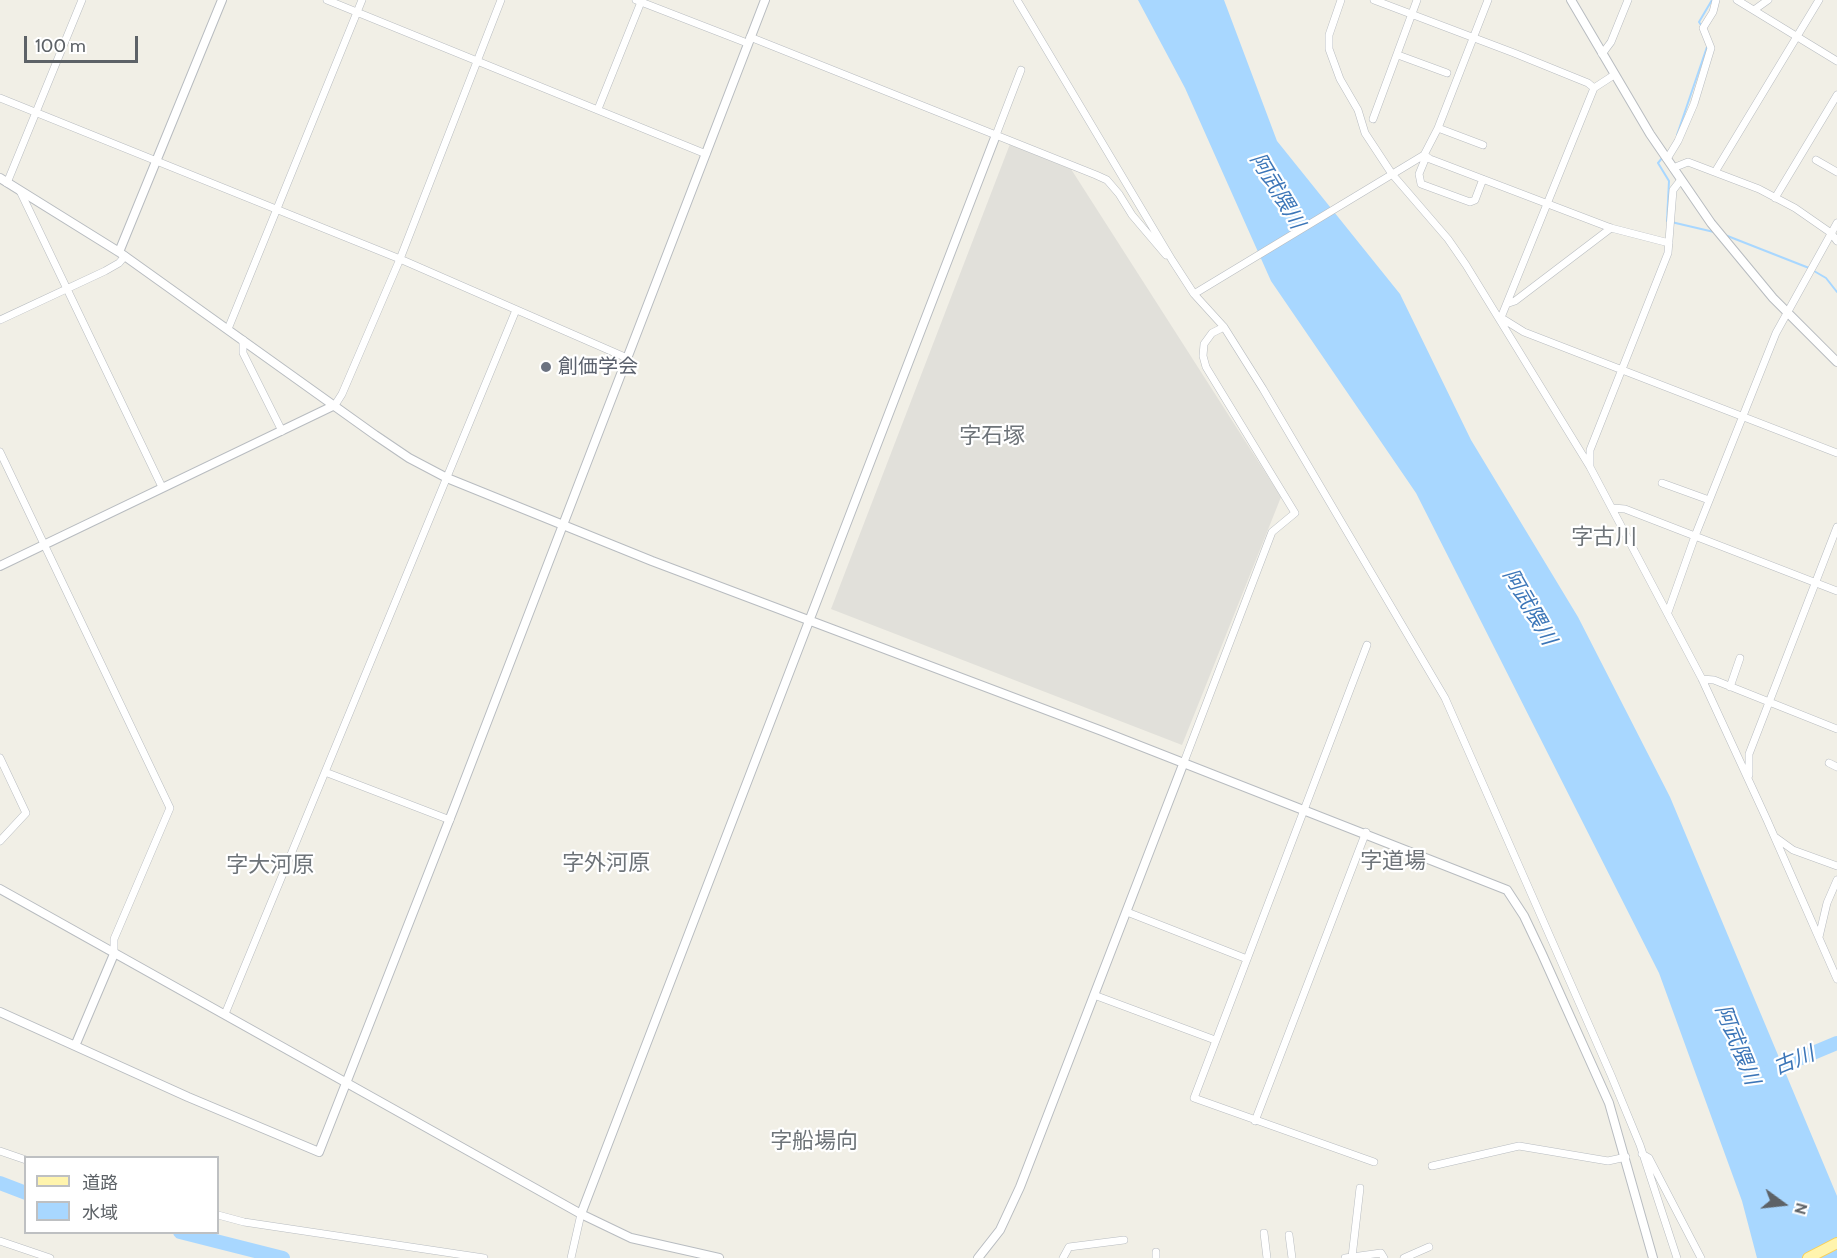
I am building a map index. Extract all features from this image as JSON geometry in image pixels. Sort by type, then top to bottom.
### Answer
[{"type":"main road","points":[[1808,1258],[1837,1243]]},
{"type":"street","points":[[82,0],[36,112],[4,181],[122,254],[409,458],[447,478],[761,603],[809,619],[1366,832],[1507,890],[1542,954],[1609,1102],[1653,1258]]},
{"type":"street","points":[[0,320],[119,263],[157,161],[222,0]]},
{"type":"street","points":[[327,0],[705,154]]},
{"type":"street","points":[[228,329],[362,0]]},
{"type":"street","points":[[0,566],[334,405],[342,394],[400,259],[479,62],[501,0]]},
{"type":"street","points":[[0,1012],[319,1152],[450,820],[765,0]]},
{"type":"street","points":[[1017,0],[1172,260],[1224,327],[1414,642],[1445,698],[1606,1064],[1642,1153],[1677,1258]]},
{"type":"street","points":[[1341,0],[1329,35],[1331,58],[1358,110],[1369,140],[1392,174],[1448,239],[1501,319],[1590,467],[1702,679],[1750,781],[1837,979]]},
{"type":"street","points":[[1374,0],[1588,82],[1594,87]]},
{"type":"street","points":[[1374,118],[1411,22],[1411,14],[1417,0]]},
{"type":"street","points":[[1483,179],[1475,200],[1470,202],[1422,184],[1419,174],[1488,0]]},
{"type":"street","points":[[1570,0],[1680,181],[1739,260],[1837,362]]},
{"type":"street","points":[[1602,54],[1611,42],[1628,0]]},
{"type":"street","points":[[1667,159],[1678,141],[1697,93],[1711,48],[1703,28],[1713,12],[1716,0]]},
{"type":"street","points":[[1737,0],[1837,61]]},
{"type":"street","points":[[1754,10],[1768,0]]},
{"type":"street","points":[[1715,172],[1819,0]]},
{"type":"street","points":[[598,110],[638,1],[749,40],[1072,164],[1107,180],[1161,251],[1172,260]]},
{"type":"street","points":[[1398,55],[1447,74]]},
{"type":"street","points":[[571,1258],[581,1214],[1020,70]]},
{"type":"street","points":[[1501,319],[1594,87],[1614,75]]},
{"type":"street","points":[[1775,198],[1837,95]]},
{"type":"street","points":[[0,98],[400,259],[627,358]]},
{"type":"street","points":[[1438,128],[1483,145]]},
{"type":"street","points":[[1198,292],[1382,179],[1425,156]]},
{"type":"street","points":[[1425,156],[1611,228],[1669,243]]},
{"type":"street","points":[[1816,160],[1837,172]]},
{"type":"street","points":[[1672,168],[1685,162],[1715,172],[1775,198],[1831,233],[1837,241]]},
{"type":"street","points":[[1590,467],[1590,450],[1666,259],[1673,190],[1680,181]]},
{"type":"street","points":[[20,191],[162,487]]},
{"type":"street","points":[[1668,612],[1695,536],[1776,333],[1837,223]]},
{"type":"street","points":[[1509,303],[1515,301],[1611,228]]},
{"type":"street","points":[[225,1014],[516,310]]},
{"type":"street","points":[[1501,319],[1524,332],[1837,453]]},
{"type":"street","points":[[978,1258],[1008,1214],[1272,532],[1295,513],[1206,367],[1203,356],[1204,344],[1212,333],[1224,327]]},
{"type":"street","points":[[243,340],[243,354],[282,431]]},
{"type":"street","points":[[0,452],[170,808],[114,939],[114,954],[75,1046]]},
{"type":"street","points":[[1662,483],[1709,500]]},
{"type":"street","points":[[1612,508],[1625,509],[1837,591]]},
{"type":"street","points":[[1750,781],[1749,754],[1837,528]]},
{"type":"street","points":[[1367,645],[1194,1098],[1374,1162]]},
{"type":"street","points":[[1730,687],[1740,658]]},
{"type":"street","points":[[1702,679],[1714,680],[1837,729]]},
{"type":"street","points":[[0,758],[26,813],[0,841]]},
{"type":"street","points":[[1829,764],[1837,767]]},
{"type":"street","points":[[325,772],[450,820]]},
{"type":"street","points":[[1255,1121],[1366,832]]},
{"type":"street","points":[[1775,837],[1793,850],[1837,866]]},
{"type":"street","points":[[1819,937],[1827,903],[1837,880]]},
{"type":"street","points":[[0,889],[581,1214],[631,1238],[719,1258]]},
{"type":"street","points":[[1126,912],[1247,959]]},
{"type":"street","points":[[1094,994],[1215,1041]]},
{"type":"street","points":[[1432,1166],[1519,1146],[1608,1161],[1626,1157]]},
{"type":"street","points":[[0,1151],[24,1159]]},
{"type":"street","points":[[1642,1153],[1649,1158],[1701,1258]]},
{"type":"street","points":[[1360,1188],[1348,1257],[1381,1253],[1383,1258]]},
{"type":"street","points":[[219,1215],[244,1222],[484,1258]]},
{"type":"street","points":[[1264,1233],[1267,1258]]},
{"type":"street","points":[[1289,1235],[1292,1258]]},
{"type":"street","points":[[1063,1258],[1069,1246],[1124,1240]]},
{"type":"street","points":[[0,1241],[50,1258]]},
{"type":"street","points":[[1404,1258],[1429,1247]]},
{"type":"shaded area","points":[[1010,144],[1071,169],[1281,497],[1182,745],[831,609]]},
{"type":"water","name":"阿武隈川","points":[[1138,0],[1224,0],[1277,141],[1400,294],[1471,440],[1578,617],[1670,797],[1837,1196],[1837,1258],[1757,1258],[1742,1201],[1659,973],[1416,493],[1271,281],[1185,88]]},
{"type":"waterway","points":[[1701,25],[1699,22],[1712,0]]},
{"type":"waterway","points":[[1677,135],[1708,44]]},
{"type":"waterway","points":[[1663,157],[1658,163],[1669,181],[1667,221],[1714,232]]},
{"type":"waterway","points":[[1725,235],[1809,268]]},
{"type":"waterway","points":[[1814,271],[1826,278],[1837,292]]},
{"type":"waterway","name":"古川","points":[[1765,1073],[1837,1043]]},
{"type":"waterway","points":[[0,1183],[24,1192]]},
{"type":"waterway","points":[[188,1234],[283,1258]]},
{"type":"place","name":"創価学会","points":[[546,367]]},
{"type":"district","name":"字石塚","points":[[992,437]]},
{"type":"district","name":"字古川","points":[[1604,538]]},
{"type":"district","name":"字道場","points":[[1393,862]]},
{"type":"district","name":"字外河原","points":[[606,864]]},
{"type":"district","name":"字大河原","points":[[270,866]]},
{"type":"district","name":"字船場向","points":[[814,1142]]}]
